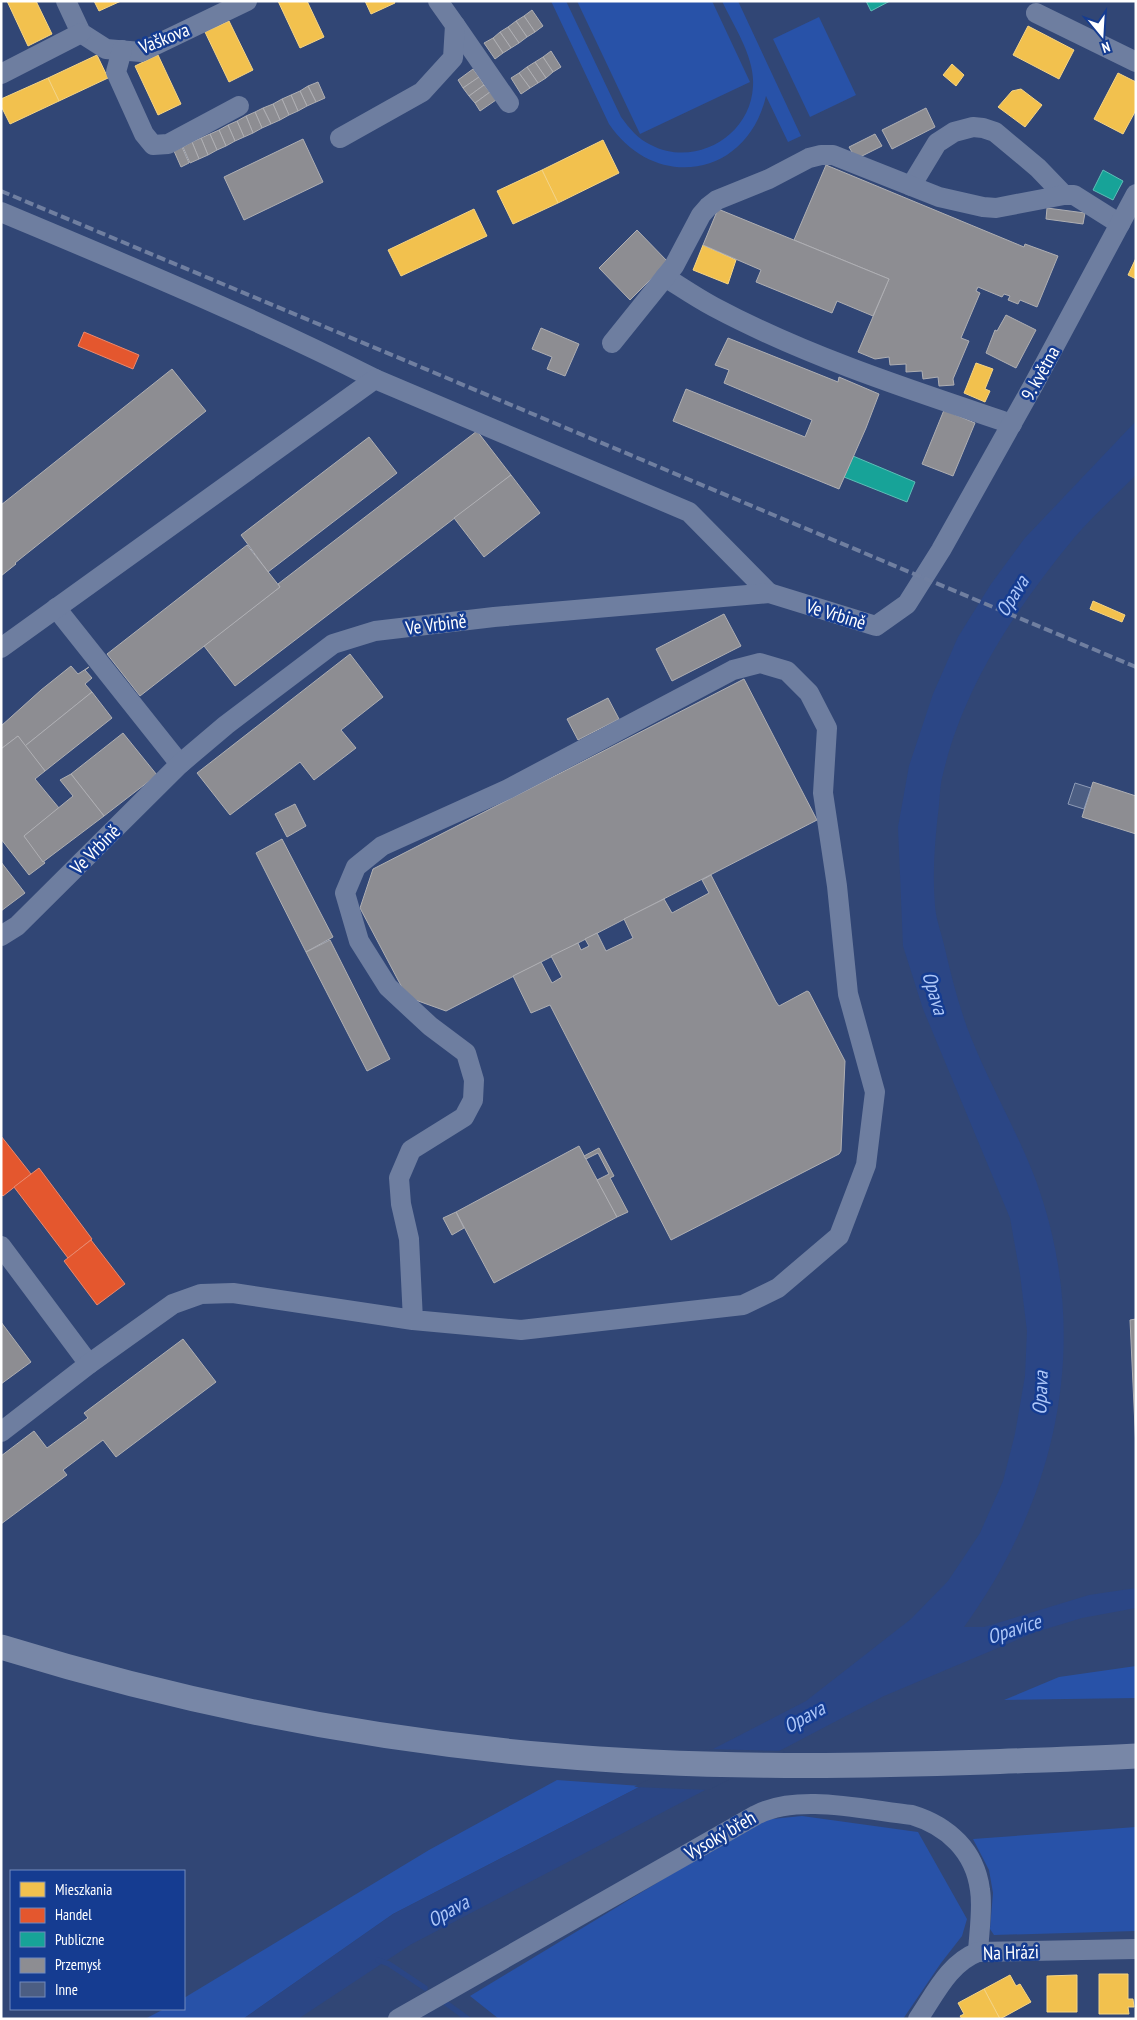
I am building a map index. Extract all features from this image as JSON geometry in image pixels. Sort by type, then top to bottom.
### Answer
[{"type":"main road","points":[[1,1647],[119,1681],[225,1706],[332,1727],[431,1742],[539,1754],[629,1761],[720,1765],[942,1764],[1136,1756]]},
{"type":"street","points":[[1,74],[81,34],[66,1]]},
{"type":"street","name":"Vaškova","points":[[81,34],[106,49],[141,52],[247,1]]},
{"type":"street","points":[[438,1],[509,103]]},
{"type":"street","points":[[1036,13],[1136,62]]},
{"type":"street","points":[[340,138],[422,92],[453,58],[455,25]]},
{"type":"street","points":[[122,50],[116,72],[144,134],[153,146],[168,144],[239,106]]},
{"type":"street","points":[[911,186],[937,143],[954,132],[983,128],[995,132],[1038,168],[1064,194]]},
{"type":"street","points":[[612,343],[674,266],[701,215],[708,207],[717,200],[769,178],[809,158],[820,155],[833,156],[940,197],[983,207],[996,208],[1064,194],[1074,196],[1120,224]]},
{"type":"street","name":"9. května","points":[[941,550],[1012,424],[1136,194]]},
{"type":"street","points":[[1,212],[166,281],[303,342],[375,379],[689,512],[769,593]]},
{"type":"street","points":[[665,277],[712,306],[808,351],[906,388],[1012,424]]},
{"type":"street","points":[[1,648],[375,379]]},
{"type":"street","name":"Ve Vrbině","points":[[1,936],[18,926],[180,764],[226,725],[332,644],[375,632],[494,616],[769,593],[876,626],[907,604],[941,550]]},
{"type":"street","points":[[56,608],[180,764]]},
{"type":"street","points":[[1,1432],[89,1364],[173,1304],[201,1294],[233,1293],[413,1320],[521,1330],[742,1305],[778,1288],[839,1236],[866,1165],[875,1092],[848,994],[837,886],[823,793],[827,728],[809,693],[787,671],[760,663],[733,670],[508,789],[382,846],[356,867],[345,893],[359,941],[388,987],[430,1026],[466,1053],[474,1080],[473,1100],[464,1117],[411,1150],[399,1178],[401,1204],[409,1239],[413,1320]]},
{"type":"street","points":[[1,1246],[89,1364]]},
{"type":"street","name":"Vysoký břeh","points":[[398,2019],[756,1815],[776,1806],[788,1804],[816,1804],[912,1815],[927,1820],[945,1830],[965,1850],[977,1876],[981,1904],[978,1952]]},
{"type":"street","name":"Na Hrázi","points":[[918,2019],[953,1968],[967,1956],[978,1952],[1136,1949]]},
{"type":"shaded area","points":[[551,1],[566,1],[621,117],[631,129],[642,140],[651,145],[668,151],[685,153],[702,150],[718,143],[731,133],[742,120],[750,104],[753,86],[751,64],[743,42],[722,1],[738,1],[801,136],[788,142],[766,96],[756,124],[740,145],[720,159],[698,166],[674,167],[650,160],[628,146],[609,124]]},
{"type":"shaded area","points":[[577,1],[712,1],[750,82],[640,134]]},
{"type":"shaded area","points":[[819,17],[856,95],[810,117],[773,39]]},
{"type":"shaded area","points":[[1136,1666],[1136,1698],[1004,1700],[1059,1677]]},
{"type":"shaded area","points":[[557,1780],[641,1786],[393,1914],[243,2019],[145,2019],[162,2010],[185,2010],[185,1997],[429,1850]]},
{"type":"shaded area","points":[[802,1816],[918,1832],[967,1919],[962,1936],[903,2019],[499,2019],[470,1996],[761,1820]]},
{"type":"shaded area","points":[[1136,1827],[1136,1931],[994,1935],[990,1929],[993,1893],[989,1870],[973,1839]]},
{"type":"water","points":[[1136,421],[1136,475],[1074,538],[1032,591],[995,649],[964,709],[952,741],[941,782],[935,842],[934,881],[937,917],[960,1006],[979,1057],[1035,1178],[1053,1237],[1062,1295],[1063,1354],[1057,1411],[1044,1468],[1024,1523],[997,1576],[964,1627],[984,1627],[1089,1595],[1136,1588],[1136,1608],[1082,1618],[1036,1632],[884,1696],[410,1945],[298,2019],[243,2019],[393,1914],[806,1701],[911,1619],[948,1581],[980,1533],[1003,1481],[1015,1434],[1025,1376],[1027,1331],[1020,1274],[1010,1218],[923,1009],[903,946],[898,827],[909,766],[933,694],[958,637],[991,584],[1024,539]]},
{"type":"pier","points":[[707,1749],[785,1751],[709,1790],[634,1787]]},
{"type":"building: Mieszkania","points":[[7,1],[36,1],[52,34],[28,46]]},
{"type":"building: Mieszkania","points":[[94,1],[121,1],[99,11]]},
{"type":"building: Mieszkania","points":[[278,1],[307,1],[324,37],[300,48]]},
{"type":"building: Mieszkania","points":[[365,1],[394,1],[395,3],[371,14]]},
{"type":"building: Mieszkania","points":[[229,21],[253,70],[229,82],[205,32]]},
{"type":"building: Mieszkania","points":[[1028,26],[1074,50],[1059,79],[1013,55]]},
{"type":"building: Mieszkania","points":[[97,55],[108,78],[59,101],[48,78]]},
{"type":"building: Mieszkania","points":[[158,55],[181,104],[158,115],[135,66]]},
{"type":"building: Mieszkania","points":[[952,64],[964,75],[956,86],[943,75]]},
{"type":"building: Mieszkania","points":[[1118,73],[1136,82],[1136,110],[1123,134],[1094,119]]},
{"type":"building: Mieszkania","points":[[48,78],[59,101],[10,124],[1,106],[1,99]]},
{"type":"building: Mieszkania","points":[[1021,89],[1042,105],[1025,127],[998,107],[1012,91]]},
{"type":"building: Mieszkania","points":[[603,140],[619,173],[558,203],[542,170]]},
{"type":"building: Mieszkania","points":[[542,170],[558,203],[513,224],[497,191]]},
{"type":"building: Mieszkania","points":[[474,209],[487,236],[401,276],[388,250]]},
{"type":"building: Mieszkania","points":[[703,245],[736,260],[728,284],[693,270]]},
{"type":"building: Mieszkania","points":[[1136,258],[1136,279],[1128,275]]},
{"type":"building: Mieszkania","points":[[976,363],[993,369],[985,389],[990,391],[985,402],[964,393]]},
{"type":"building: Mieszkania","points":[[1093,601],[1125,615],[1122,622],[1090,609]]},
{"type":"building: Mieszkania","points":[[1099,1974],[1128,1974],[1128,1999],[1133,1999],[1134,2007],[1128,2007],[1129,2014],[1099,2014]]},
{"type":"building: Mieszkania","points":[[1010,1975],[1016,1986],[1020,1984],[1031,2002],[1000,2019],[984,1989]]},
{"type":"building: Mieszkania","points":[[1077,1975],[1077,2012],[1047,2012],[1047,1976]]},
{"type":"building: Mieszkania","points":[[984,1989],[1000,2019],[962,2019],[960,2016],[964,2014],[958,2003]]},
{"type":"building: Handel","points":[[84,332],[139,355],[133,369],[78,346]]},
{"type":"building: Handel","points":[[1,1136],[31,1174],[3,1196],[1,1194]]},
{"type":"building: Handel","points":[[39,1168],[92,1239],[68,1258],[14,1187]]},
{"type":"building: Handel","points":[[91,1240],[125,1284],[97,1305],[64,1261]]},
{"type":"building: Publiczne","points":[[866,1],[890,1],[871,11]]},
{"type":"building: Publiczne","points":[[1103,170],[1123,181],[1113,200],[1093,190]]},
{"type":"building: Publiczne","points":[[853,456],[915,482],[907,502],[844,477]]},
{"type":"building: Przemysł","points":[[532,10],[543,26],[535,32],[524,16]]},
{"type":"building: Przemysł","points":[[524,16],[535,32],[527,37],[516,21]]},
{"type":"building: Przemysł","points":[[516,21],[527,37],[519,43],[508,27]]},
{"type":"building: Przemysł","points":[[508,27],[519,43],[511,48],[500,32]]},
{"type":"building: Przemysł","points":[[500,32],[511,48],[503,53],[493,38]]},
{"type":"building: Przemysł","points":[[493,38],[503,53],[495,59],[484,43]]},
{"type":"building: Przemysł","points":[[551,51],[561,67],[553,72],[543,57]]},
{"type":"building: Przemysł","points":[[543,57],[553,72],[546,78],[535,62]]},
{"type":"building: Przemysł","points":[[535,62],[546,78],[538,83],[527,67]]},
{"type":"building: Przemysł","points":[[527,67],[538,83],[530,88],[519,73]]},
{"type":"building: Przemysł","points":[[473,69],[479,77],[463,88],[458,80]]},
{"type":"building: Przemysł","points":[[519,73],[530,88],[521,94],[511,78]]},
{"type":"building: Przemysł","points":[[479,77],[484,85],[469,96],[463,88]]},
{"type":"building: Przemysł","points":[[318,82],[325,98],[316,102],[308,86]]},
{"type":"building: Przemysł","points":[[484,85],[490,92],[475,103],[469,96]]},
{"type":"building: Przemysł","points":[[308,86],[316,102],[307,106],[300,91]]},
{"type":"building: Przemysł","points":[[300,91],[307,106],[298,111],[291,95]]},
{"type":"building: Przemysł","points":[[490,92],[496,100],[480,111],[475,103]]},
{"type":"building: Przemysł","points":[[291,95],[298,111],[289,115],[282,99]]},
{"type":"building: Przemysł","points":[[282,99],[289,115],[280,120],[273,104]]},
{"type":"building: Przemysł","points":[[273,104],[280,120],[271,124],[263,108]]},
{"type":"building: Przemysł","points":[[263,108],[271,124],[262,128],[255,112]]},
{"type":"building: Przemysł","points":[[926,108],[935,127],[892,149],[882,130]]},
{"type":"building: Przemysł","points":[[255,112],[262,128],[253,133],[246,116]]},
{"type":"building: Przemysł","points":[[246,116],[253,133],[244,137],[237,121]]},
{"type":"building: Przemysł","points":[[237,121],[244,137],[235,141],[228,125]]},
{"type":"building: Przemysł","points":[[228,125],[235,141],[226,146],[219,130]]},
{"type":"building: Przemysł","points":[[219,130],[226,146],[217,150],[210,134]]},
{"type":"building: Przemysł","points":[[210,134],[217,150],[208,155],[201,138]]},
{"type":"building: Przemysł","points":[[875,134],[882,146],[856,159],[849,147]]},
{"type":"building: Przemysł","points":[[201,138],[208,155],[199,159],[192,142]]},
{"type":"building: Przemysł","points":[[303,139],[323,182],[244,220],[224,177]]},
{"type":"building: Przemysł","points":[[192,142],[199,159],[190,163],[183,147]]},
{"type":"building: Przemysł","points":[[182,147],[189,163],[181,167],[174,151]]},
{"type":"building: Przemysł","points":[[826,165],[1024,247],[1025,244],[1058,256],[1037,307],[1020,300],[1018,304],[1008,300],[1010,296],[1004,294],[1002,297],[978,287],[976,291],[980,293],[961,338],[969,341],[953,379],[954,385],[939,386],[938,377],[923,379],[922,371],[906,372],[906,364],[890,365],[889,357],[875,359],[858,352],[889,279],[794,240]]},
{"type":"building: Przemysł","points":[[1047,208],[1085,213],[1083,224],[1046,219]]},
{"type":"building: Przemysł","points":[[718,209],[889,279],[873,316],[837,301],[832,313],[756,282],[761,270],[703,245]]},
{"type":"building: Przemysł","points":[[637,230],[668,262],[630,300],[599,268]]},
{"type":"building: Przemysł","points":[[1006,315],[1036,330],[1016,368],[986,353],[995,330],[997,331]]},
{"type":"building: Przemysł","points":[[541,328],[579,344],[565,376],[547,369],[552,357],[532,349]]},
{"type":"building: Przemysł","points":[[728,338],[838,382],[839,377],[879,394],[839,489],[673,421],[686,389],[805,437],[812,420],[724,383],[729,370],[715,365]]},
{"type":"building: Przemysł","points":[[172,369],[206,411],[1,576],[1,505]]},
{"type":"building: Przemysł","points":[[944,410],[975,423],[953,476],[922,464]]},
{"type":"building: Przemysł","points":[[477,431],[511,475],[235,686],[204,646],[280,587],[278,584]]},
{"type":"building: Przemysł","points":[[369,437],[397,473],[268,572],[241,535]]},
{"type":"building: Przemysł","points":[[511,475],[540,513],[484,557],[454,518]]},
{"type":"building: Przemysł","points":[[247,545],[280,587],[140,696],[107,654]]},
{"type":"building: Przemysł","points":[[724,614],[741,646],[672,681],[656,649]]},
{"type":"building: Przemysł","points":[[350,654],[383,697],[341,730],[356,748],[314,780],[300,762],[230,815],[197,773]]},
{"type":"building: Przemysł","points":[[71,666],[78,674],[89,667],[85,670],[92,678],[85,684],[92,692],[25,746],[18,736],[1,749],[1,726]]},
{"type":"building: Przemysł","points":[[744,679],[817,820],[446,1011],[407,997],[360,908],[373,869]]},
{"type":"building: Przemysł","points":[[92,692],[112,718],[45,771],[25,746]]},
{"type":"building: Przemysł","points":[[608,698],[619,719],[578,740],[567,719]]},
{"type":"building: Przemysł","points":[[123,733],[157,775],[104,816],[71,774]]},
{"type":"building: Przemysł","points":[[18,736],[45,771],[35,779],[59,808],[24,836],[45,863],[29,875],[1,839],[1,749]]},
{"type":"building: Przemysł","points":[[71,774],[104,816],[43,862],[24,836],[73,796],[60,780]]},
{"type":"building: Przemysł","points":[[1093,782],[1136,796],[1136,834],[1082,817]]},
{"type":"building: Przemysł","points":[[295,804],[306,826],[287,837],[275,814]]},
{"type":"building: Przemysł","points":[[282,839],[333,937],[306,952],[256,853]]},
{"type":"building: Przemysł","points":[[1,862],[25,893],[1,911]]},
{"type":"building: Przemysł","points":[[711,875],[776,1002],[779,1006],[807,991],[809,992],[845,1061],[841,1151],[839,1154],[671,1240],[550,1005],[531,1013],[513,976],[541,962],[552,983],[562,977],[551,956],[578,943],[581,950],[589,946],[585,939],[597,933],[606,951],[633,938],[624,919],[664,899],[672,913],[709,893],[702,880]]},
{"type":"building: Przemysł","points":[[330,940],[390,1059],[367,1071],[306,952]]},
{"type":"building: Przemysł","points":[[579,1146],[617,1217],[494,1283],[456,1212]]},
{"type":"building: Przemysł","points":[[599,1148],[614,1176],[610,1178],[628,1212],[617,1217],[597,1180],[609,1174],[598,1153],[586,1159],[584,1156]]},
{"type":"building: Przemysł","points":[[456,1212],[464,1228],[452,1235],[443,1218]]},
{"type":"building: Przemysł","points":[[1136,1319],[1136,1449],[1130,1320]]},
{"type":"building: Przemysł","points":[[1,1322],[31,1362],[1,1384]]},
{"type":"building: Przemysł","points":[[183,1339],[216,1382],[116,1457],[103,1440],[63,1470],[67,1475],[1,1524],[1,1456],[34,1431],[47,1448],[88,1418],[84,1413]]},
{"type":"building: Inne","points":[[1075,783],[1091,788],[1084,809],[1068,804]]},
{"type":"waterway","points":[[378,1960],[389,1964],[425,1988]]},
{"type":"waterway","points":[[446,2003],[468,2019]]},
{"type":"railway","points":[[1,191],[1136,667]]},
{"type":"water label","name":"Opava","points":[[1012,596]]},
{"type":"water label","name":"Opava","points":[[935,993]]},
{"type":"water label","name":"Opava","points":[[1040,1393]]},
{"type":"water label","name":"Opavice","points":[[1014,1629]]},
{"type":"water label","name":"Opava","points":[[804,1717]]},
{"type":"water label","name":"Opava","points":[[448,1911]]}]
